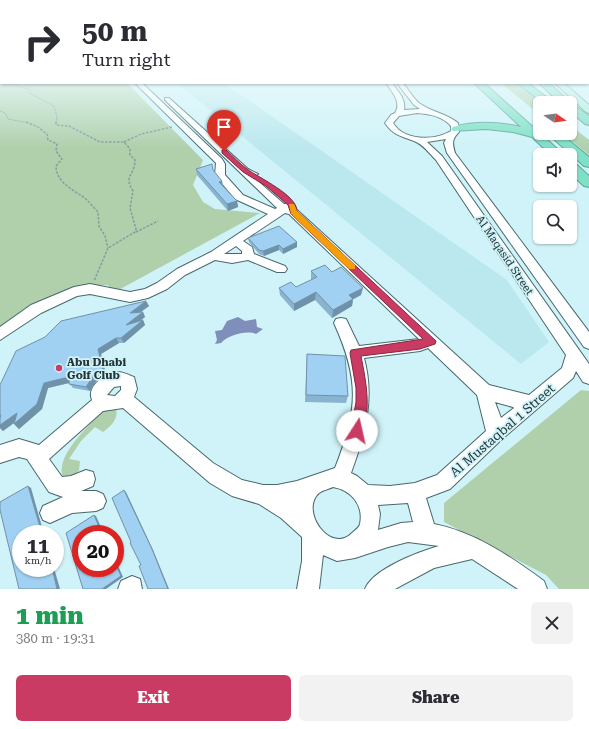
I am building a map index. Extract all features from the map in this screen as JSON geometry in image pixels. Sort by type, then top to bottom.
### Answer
[{"type":"highway","points":[[494,93],[509,104]]},
{"type":"highway","points":[[501,93],[533,132]]},
{"type":"highway","points":[[448,119],[475,120],[496,118],[503,114],[509,104]]},
{"type":"highway","points":[[577,112],[589,122]]},
{"type":"highway","points":[[577,123],[589,132]]},
{"type":"highway","points":[[454,133],[475,126],[491,126],[516,129],[533,134]]},
{"type":"highway","points":[[542,140],[550,148]]},
{"type":"highway","points":[[561,140],[589,163]]},
{"type":"highway","points":[[577,172],[589,183]]},
{"type":"main road","points":[[571,93],[589,110]]},
{"type":"main road","points":[[577,93],[589,104]]},
{"type":"street","points":[[149,93],[219,161],[220,175],[239,197],[264,207],[285,210]]},
{"type":"street","points":[[160,93],[245,171],[246,175],[431,341],[484,391],[513,400],[531,403]]},
{"type":"street","points":[[396,93],[402,103],[402,109],[398,114],[390,119],[390,126],[399,133],[415,138],[431,140],[454,133],[455,125],[448,119],[431,113],[417,111],[398,114]]},
{"type":"street","points":[[408,93],[416,104],[431,113]]},
{"type":"street","name":"Al Maqasid Street","points":[[454,133],[448,146],[451,153],[589,343]]},
{"type":"street","name":"Al Maqasid Street","points":[[415,138],[428,146],[439,158],[589,377]]},
{"type":"street","points":[[0,334],[22,317],[50,302],[74,292],[90,289],[119,296],[138,296],[157,289],[175,275],[215,255],[285,210]]},
{"type":"street","points":[[236,241],[248,250],[248,256]]},
{"type":"street","points":[[215,255],[226,259],[240,259],[248,256],[270,263],[281,270]]},
{"type":"street","points":[[340,478],[352,446],[360,416],[361,388],[355,353],[341,323]]},
{"type":"street","points":[[355,353],[420,345],[431,341]]},
{"type":"street","name":"Al Mustaqbal 1 Street","points":[[364,495],[390,496],[415,493],[443,482],[495,434],[568,373],[573,361],[572,353]]},
{"type":"street","points":[[117,379],[126,380],[129,385],[128,393],[124,399],[114,405],[107,405],[102,402],[99,397],[102,388],[110,381],[117,379]]},
{"type":"street","points":[[484,391],[494,424],[495,434]]},
{"type":"street","points":[[124,399],[218,479],[238,489],[264,496],[288,511],[321,547],[332,552],[343,553],[408,532],[427,534],[447,538],[473,548],[502,563],[536,589]]},
{"type":"street","points":[[37,458],[102,402]]},
{"type":"street","points":[[0,454],[24,448],[32,451],[56,486],[60,488],[65,488],[86,479]]},
{"type":"street","points":[[264,496],[291,492],[332,477],[349,481],[364,495],[369,506],[370,518],[368,530],[363,541],[354,549]]},
{"type":"street","points":[[308,589],[314,561],[304,506],[310,489],[316,483]]},
{"type":"street","points":[[415,493],[427,534]]},
{"type":"street","points":[[50,513],[69,502],[85,500],[96,501]]},
{"type":"street","points":[[376,589],[397,574],[422,562],[448,552],[473,548]]},
{"type":"path","points":[[30,93],[54,106],[57,116],[56,125],[69,126],[100,142],[124,142],[141,134],[181,125]]},
{"type":"path","points":[[0,111],[5,113],[8,119],[20,120],[39,126],[47,134],[48,140],[57,144],[56,151],[62,159],[56,166],[56,173],[63,182],[69,185],[72,191],[82,196],[98,212],[99,226],[105,236],[108,248]]},
{"type":"path","points":[[124,142],[128,146],[130,155],[137,164],[128,177],[128,183],[132,192],[130,208],[136,224],[135,232]]},
{"type":"path","points":[[90,289],[108,248],[135,232],[158,221]]},
{"type":"shaded area","points":[[190,93],[239,93],[507,280],[549,342],[521,364]]},
{"type":"green space","points":[[0,93],[137,93],[203,160],[193,185],[203,202],[215,209],[260,213],[113,293],[108,285],[86,286],[0,330]]},
{"type":"green space","points":[[514,93],[529,93],[533,97],[533,109]]},
{"type":"green space","points":[[577,131],[589,140],[589,155],[571,140],[577,140]]},
{"type":"green space","points":[[581,390],[589,391],[589,589],[559,589],[546,575],[444,522],[444,503]]},
{"type":"green space","points":[[116,408],[116,416],[111,425],[103,432],[95,427],[81,441],[69,459],[80,461],[79,471],[68,477],[62,475],[64,458],[74,442],[104,409]]},
{"type":"water","points":[[238,317],[245,321],[256,319],[257,327],[263,329],[256,334],[238,334],[224,340],[221,343],[215,344],[217,340],[215,331],[222,330],[227,321]]},
{"type":"building","points":[[212,164],[213,170],[222,181],[219,182],[237,201],[227,204],[196,169]]},
{"type":"building","points":[[279,226],[297,242],[283,249],[279,245],[263,251],[259,250],[248,238]]},
{"type":"building","points":[[325,265],[332,272],[341,267],[363,288],[349,295],[353,299],[333,310],[316,292],[294,304],[279,288],[291,282],[296,287],[317,277],[311,271]]},
{"type":"building","name":"Abu Dhabi Golf Club","points":[[146,301],[130,313],[143,312],[126,325],[143,320],[121,338],[116,338],[98,349],[103,370],[94,375],[86,387],[69,384],[69,377],[44,383],[37,404],[14,424],[17,413],[0,425],[0,385],[16,351],[45,337],[61,321]]},
{"type":"building","points":[[307,354],[345,356],[348,396],[306,395]]},
{"type":"building","points":[[28,486],[39,525],[12,525],[12,560],[0,510],[0,502]]},
{"type":"building","points":[[124,490],[152,549],[168,589],[148,589],[139,566],[141,565],[130,543],[131,542],[112,498]]},
{"type":"building","points":[[94,515],[98,525],[78,525]]},
{"type":"building","points":[[72,529],[72,553],[66,533]]},
{"type":"building","points":[[16,577],[54,577],[57,589],[19,589]]},
{"type":"building","points":[[79,577],[120,577],[102,589],[83,589]]},
{"type":"slow traffic","points":[[292,205],[294,209],[293,212],[352,267]]},
{"type":"place","name":"Abu Dhabi Golf Club","points":[[59,368]]},
{"type":"route","points":[[224,151],[245,171],[251,173],[277,191],[293,207],[293,212],[431,341],[420,345],[355,353],[358,363],[361,388],[360,416],[357,431]]}]
